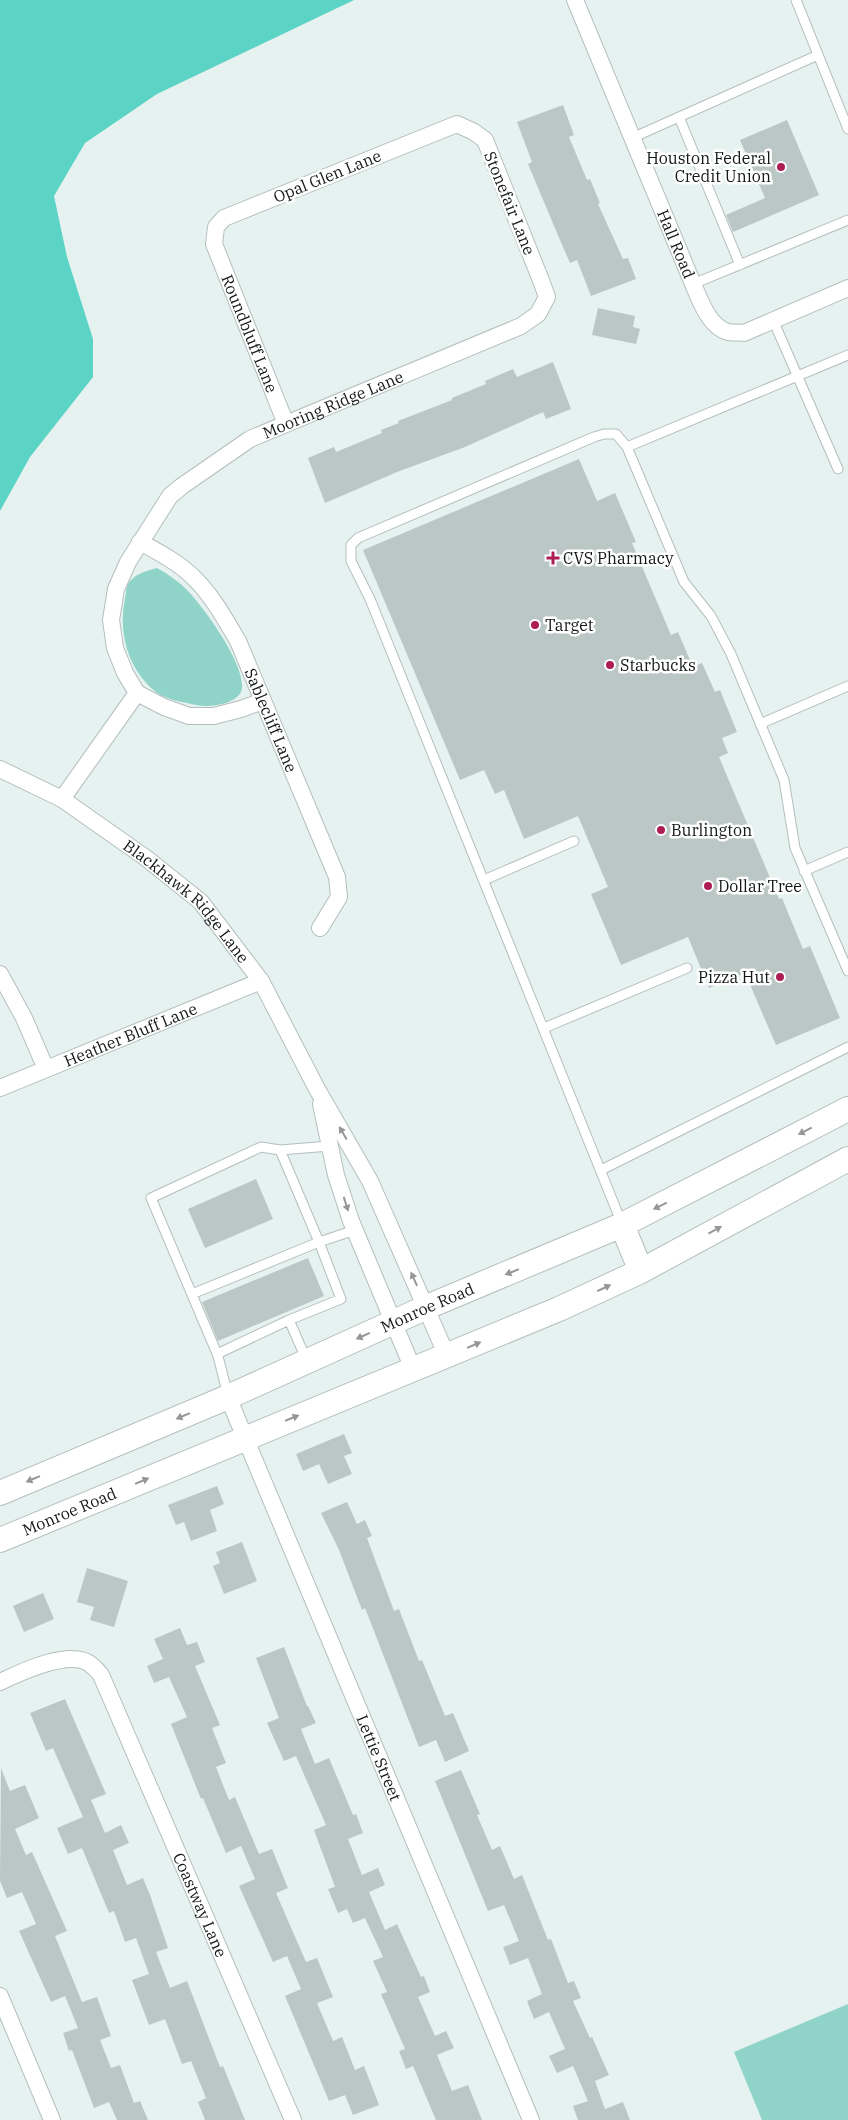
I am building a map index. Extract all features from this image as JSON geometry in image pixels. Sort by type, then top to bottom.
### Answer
[{"type":"main road","name":"Monroe Road","points":[[0,1493],[228,1397],[392,1323],[622,1224],[848,1109]]},
{"type":"main road","name":"Monroe Road","points":[[0,1540],[559,1309],[641,1270],[848,1159]]},
{"type":"main road","points":[[622,1224],[641,1270]]},
{"type":"street","name":"Hall Road","points":[[575,0],[702,305],[714,324],[727,332],[744,333],[848,288]]},
{"type":"street","name":"Opal Glen Lane","points":[[214,244],[216,227],[224,218],[456,124]]},
{"type":"street","name":"Stonefair Lane","points":[[456,124],[474,132],[485,140],[546,297]]},
{"type":"street","name":"Roundbluff Lane","points":[[214,244],[286,424]]},
{"type":"street","name":"Mooring Ridge Lane","points":[[137,693],[125,673],[115,648],[111,620],[116,589],[128,562],[170,496],[250,439],[521,326],[538,314],[546,297]]},
{"type":"street","name":"Sablecliff Lane","points":[[140,542],[193,576],[218,608],[238,641],[336,877],[339,897],[320,928]]},
{"type":"street","points":[[62,799],[137,693],[164,707],[190,716],[214,716],[263,702]]},
{"type":"street","name":"Blackhawk Ridge Lane","points":[[0,769],[62,799],[146,858],[201,902],[261,981],[318,1089],[370,1181],[447,1356]]},
{"type":"street","points":[[0,974],[24,1018],[46,1069]]},
{"type":"street","name":"Heather Bluff Lane","points":[[0,1088],[261,981]]},
{"type":"street","name":"Blackhawk Ridge Lane","points":[[318,1089],[336,1175],[355,1230],[392,1323],[413,1369]]},
{"type":"street","name":"Lettie Street","points":[[228,1397],[531,2120]]},
{"type":"street","name":"Coastway Lane","points":[[0,1682],[47,1662],[67,1659],[88,1662],[101,1675],[293,2120]]},
{"type":"street","points":[[0,1996],[52,2120]]},
{"type":"lane","points":[[796,0],[848,129]]},
{"type":"lane","points":[[632,138],[818,55]]},
{"type":"lane","points":[[679,118],[740,265]]},
{"type":"lane","points":[[693,284],[848,220]]},
{"type":"lane","points":[[773,320],[838,469]]},
{"type":"lane","points":[[626,446],[848,355]]},
{"type":"lane","points":[[622,1224],[373,608],[351,561],[351,545],[358,538],[594,437],[604,434],[616,434],[626,446],[684,582],[711,616],[724,638],[784,780],[793,842],[848,971]]},
{"type":"lane","points":[[760,724],[848,686]]},
{"type":"lane","points":[[484,880],[574,841]]},
{"type":"lane","points":[[804,871],[848,852]]},
{"type":"lane","points":[[544,1028],[686,968]]},
{"type":"lane","points":[[601,1170],[848,1047]]},
{"type":"lane","points":[[228,1397],[217,1354],[151,1198],[261,1147],[280,1150],[330,1146]]},
{"type":"lane","points":[[217,1354],[289,1320],[341,1299],[320,1242],[280,1150]]},
{"type":"lane","points":[[192,1294],[320,1242],[355,1230]]},
{"type":"lane","points":[[289,1320],[307,1361]]},
{"type":"shaded area","points":[[0,0],[354,0],[157,94],[85,143],[54,196],[67,257],[93,339],[93,377],[30,457],[0,511]]},
{"type":"shaded area","points":[[157,568],[173,578],[194,598],[232,654],[239,669],[242,682],[241,692],[232,700],[211,706],[181,702],[156,692],[138,673],[127,650],[124,638],[123,612],[127,587],[137,575]]},
{"type":"shaded area","points":[[848,2004],[848,2120],[762,2120],[734,2052]]},
{"type":"building","points":[[563,105],[574,135],[569,137],[587,180],[590,179],[600,203],[598,204],[623,259],[628,258],[636,279],[591,296],[577,260],[570,263],[557,233],[528,164],[532,162],[517,122]]},
{"type":"building","points":[[787,120],[819,195],[733,232],[726,215],[765,198],[740,140]]},
{"type":"building","points":[[598,308],[635,316],[633,327],[640,329],[636,344],[592,335]]},
{"type":"building","points":[[553,362],[571,409],[546,419],[543,412],[465,447],[397,472],[325,503],[308,458],[334,447],[336,452],[382,433],[381,430],[399,423],[398,421],[452,400],[452,398],[486,384],[485,381],[513,369],[517,377]]},
{"type":"building","points":[[579,459],[597,501],[615,493],[636,542],[632,543],[671,635],[678,632],[693,667],[702,663],[715,692],[720,690],[737,732],[722,738],[728,753],[719,757],[779,899],[782,898],[803,949],[810,946],[840,1018],[776,1045],[745,973],[709,988],[688,937],[621,965],[591,894],[608,887],[578,816],[524,839],[504,790],[495,794],[484,770],[460,780],[363,550]]},
{"type":"building","points":[[256,1179],[273,1219],[205,1248],[188,1209]]},
{"type":"building","points":[[308,1258],[324,1296],[218,1341],[202,1302]]},
{"type":"building","points":[[344,1434],[352,1453],[344,1456],[352,1474],[328,1484],[319,1464],[303,1471],[296,1454]]},
{"type":"building","points":[[217,1486],[224,1504],[210,1510],[217,1531],[191,1541],[184,1522],[176,1525],[168,1505]]},
{"type":"building","points":[[347,1502],[357,1524],[365,1520],[372,1536],[367,1538],[394,1611],[399,1609],[419,1661],[422,1660],[445,1716],[453,1713],[469,1751],[445,1762],[436,1740],[419,1747],[365,1608],[362,1610],[339,1550],[321,1513]]},
{"type":"building","points":[[242,1542],[257,1581],[224,1594],[213,1566],[220,1563],[216,1552]]},
{"type":"building","points":[[87,1568],[128,1581],[114,1627],[90,1620],[94,1607],[77,1602]]},
{"type":"building","points":[[43,1593],[54,1619],[24,1632],[13,1606]]},
{"type":"building","points":[[180,1628],[187,1645],[197,1642],[205,1662],[195,1666],[220,1725],[212,1728],[226,1763],[216,1767],[229,1800],[235,1797],[259,1854],[272,1849],[288,1888],[276,1893],[306,1962],[317,1958],[333,1997],[317,2003],[333,2041],[342,2037],[355,2070],[364,2066],[379,2105],[353,2115],[345,2095],[329,2101],[285,1996],[301,1989],[287,1956],[273,1962],[239,1886],[255,1879],[241,1846],[226,1853],[203,1798],[201,1799],[171,1724],[187,1717],[169,1677],[154,1683],[147,1666],[163,1659],[154,1639]]},
{"type":"building","points":[[284,1647],[307,1706],[316,1723],[301,1729],[315,1764],[329,1758],[353,1815],[356,1814],[363,1833],[348,1839],[362,1875],[378,1868],[385,1885],[369,1892],[385,1930],[397,1924],[421,1977],[424,1976],[430,1992],[418,1997],[435,2036],[446,2031],[454,2048],[437,2055],[452,2091],[468,2085],[482,2120],[436,2120],[413,2066],[406,2069],[399,2051],[405,2049],[381,1994],[387,1992],[373,1961],[383,1957],[365,1918],[353,1923],[347,1909],[338,1913],[328,1889],[335,1887],[314,1830],[326,1825],[296,1756],[284,1761],[267,1723],[279,1718],[256,1658]]},
{"type":"building","points":[[65,1699],[106,1794],[91,1800],[105,1833],[121,1825],[129,1843],[113,1850],[127,1885],[143,1878],[150,1895],[168,1948],[156,1952],[170,1988],[187,1981],[220,2067],[223,2066],[245,2120],[205,2120],[198,2102],[206,2098],[191,2061],[182,2064],[165,2019],[149,2025],[132,1980],[149,1974],[136,1938],[125,1942],[114,1911],[109,1913],[82,1848],[68,1854],[57,1828],[83,1817],[53,1748],[46,1751],[30,1713]]},
{"type":"building","points":[[1,1768],[10,1791],[25,1785],[39,1818],[15,1829],[26,1855],[32,1852],[67,1931],[55,1936],[82,2002],[97,1997],[111,2036],[100,2040],[111,2068],[120,2065],[134,2103],[140,2101],[148,2120],[117,2120],[109,2102],[94,2108],[72,2050],[69,2051],[63,2033],[78,2028],[65,1996],[51,2002],[19,1931],[36,1924],[22,1892],[7,1898],[0,1881]]},
{"type":"building","points":[[461,1770],[480,1814],[477,1815],[492,1850],[500,1846],[514,1879],[522,1875],[548,1940],[551,1939],[568,1983],[574,1981],[581,1998],[573,2001],[609,2075],[595,2081],[605,2109],[623,2102],[630,2120],[578,2120],[573,2106],[588,2101],[573,2066],[557,2073],[549,2056],[565,2049],[549,2012],[534,2019],[527,2001],[542,1994],[528,1958],[510,1965],[503,1947],[519,1941],[504,1905],[488,1911],[435,1781]]},
{"type":"place","name":"Houston Federal Credit Union","points":[[781,167]]},
{"type":"place","name":"CVS Pharmacy","points":[[553,558]]},
{"type":"place","name":"Target","points":[[535,625]]},
{"type":"place","name":"Starbucks","points":[[610,665]]},
{"type":"place","name":"Burlington","points":[[661,830]]},
{"type":"place","name":"Dollar Tree","points":[[708,886]]},
{"type":"place","name":"Pizza Hut","points":[[780,977]]}]
